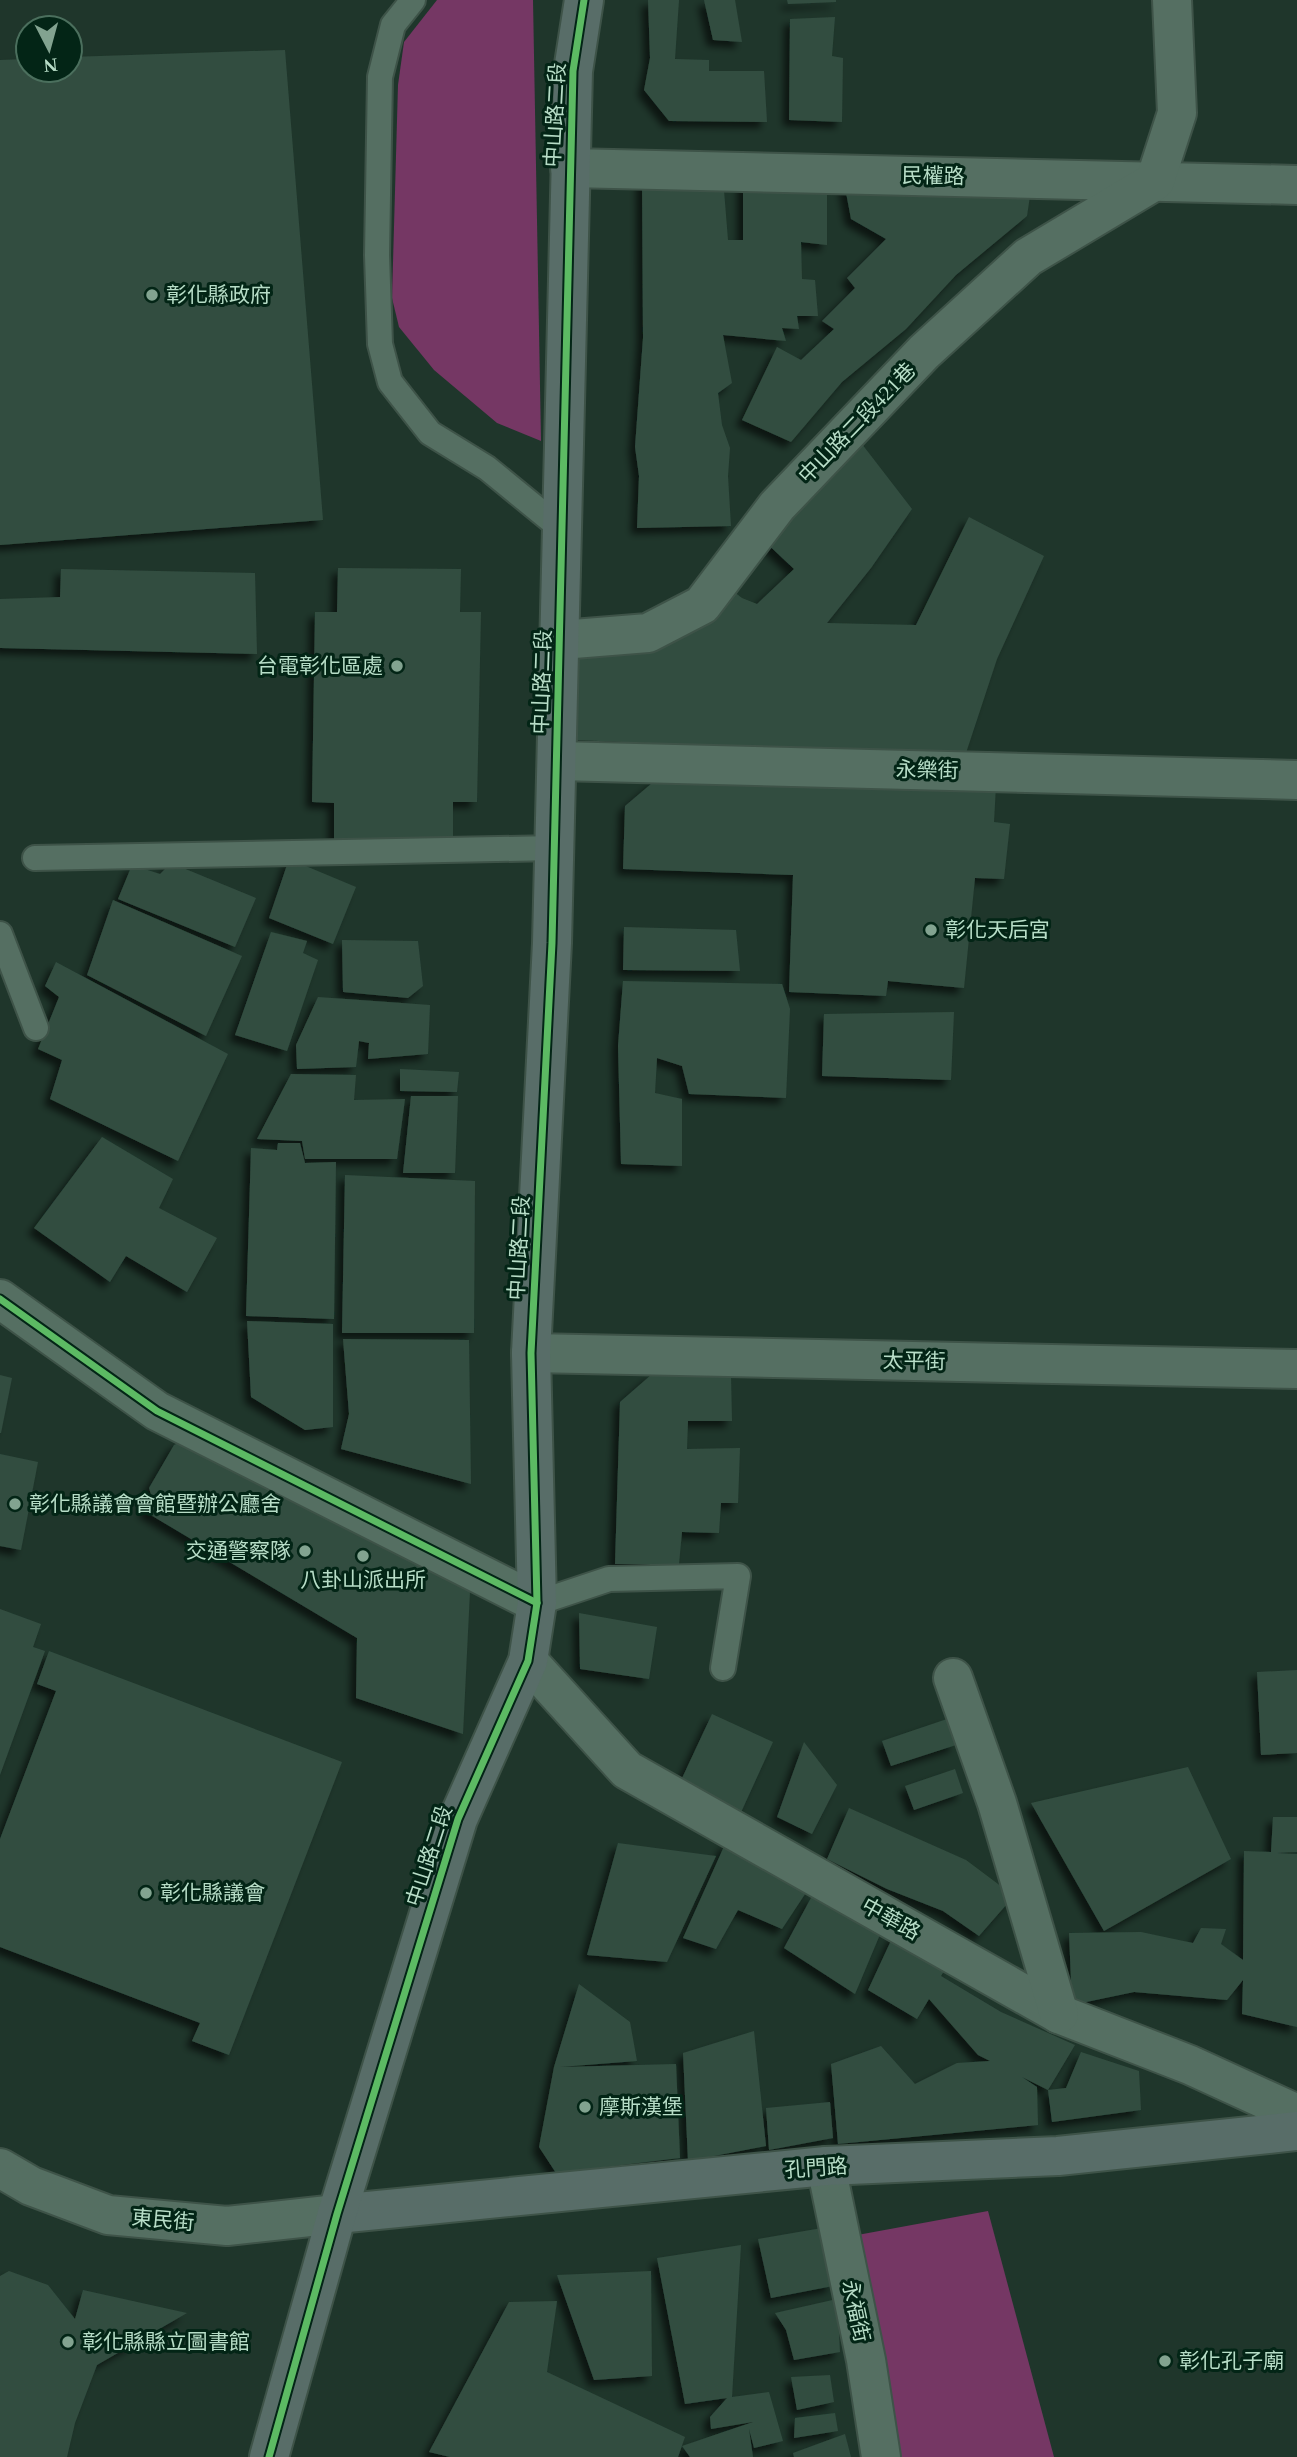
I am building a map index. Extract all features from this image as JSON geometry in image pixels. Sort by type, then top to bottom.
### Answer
[{"type":"main road","name":"中山路二段","points":[[269,2457],[337,2214],[458,1819],[528,1661],[537,1603],[531,1353],[549,1030],[558,761],[573,71],[584,0]]},
{"type":"main road","name":"孔門路","points":[[337,2214],[826,2166],[1058,2156],[1297,2132]]},
{"type":"street","points":[[1156,181],[1177,113],[1172,0]]},
{"type":"street","name":"民權路","points":[[570,168],[1297,185]]},
{"type":"street","name":"中山路二段421巷","points":[[561,640],[648,633],[702,605],[777,506],[924,352],[1028,257],[1156,181]]},
{"type":"street","name":"永樂街","points":[[558,761],[1297,780]]},
{"type":"street","points":[[0,1299],[157,1411],[537,1603]]},
{"type":"street","name":"太平街","points":[[531,1353],[1297,1369]]},
{"type":"street","name":"中華路","points":[[528,1661],[627,1770],[1059,2014],[1190,2065],[1297,2114]]},
{"type":"street","points":[[953,1678],[997,1803],[1059,2014]]},
{"type":"street","name":"永福街","points":[[826,2166],[866,2360],[881,2457]]},
{"type":"street","name":"東民街","points":[[0,2168],[31,2186],[108,2215],[227,2226],[337,2214]]},
{"type":"lane","points":[[413,0],[393,25],[380,77],[377,255],[380,344],[390,382],[430,433],[487,468],[564,531]]},
{"type":"lane","points":[[35,858],[555,848]]},
{"type":"lane","points":[[0,934],[36,1028]]},
{"type":"lane","points":[[537,1603],[609,1579],[738,1576],[723,1668]]},
{"type":"shaded area","points":[[437,0],[533,0],[541,441],[497,423],[434,370],[399,327],[392,298],[398,85],[404,42]]},
{"type":"shaded area","points":[[988,2211],[1054,2457],[897,2457],[852,2236]]},
{"type":"building","points":[[648,0],[679,0],[675,59],[709,60],[709,71],[764,71],[767,122],[669,121],[644,90],[650,58]]},
{"type":"building","points":[[704,0],[735,0],[742,42],[713,40]]},
{"type":"building","points":[[787,0],[836,0],[836,2],[788,4]]},
{"type":"building","points":[[835,17],[832,56],[843,58],[842,122],[789,120],[790,19]]},
{"type":"building","name":"彰化縣政府","points":[[285,50],[323,520],[0,545],[0,60],[14,60],[14,84],[84,84],[84,57]]},
{"type":"building","points":[[642,176],[723,178],[728,240],[743,240],[743,176],[827,179],[827,245],[801,242],[802,279],[815,280],[818,316],[797,316],[799,329],[782,328],[786,341],[723,335],[732,383],[718,393],[722,425],[730,448],[728,476],[731,526],[637,528],[639,476],[635,447],[643,338]]},
{"type":"building","points":[[844,182],[1031,189],[1027,216],[956,275],[906,329],[842,382],[791,442],[742,420],[777,347],[801,360],[834,329],[822,321],[855,288],[847,278],[886,239],[851,219]]},
{"type":"building","points":[[855,435],[912,509],[871,568],[827,623],[916,625],[969,517],[1044,556],[997,659],[965,756],[574,740],[572,649],[729,588],[742,598],[757,604],[794,569],[760,537]]},
{"type":"building","name":"台電彰化區處","points":[[338,568],[461,569],[460,612],[481,612],[477,802],[453,802],[453,844],[334,842],[334,803],[312,802],[315,612],[337,612]]},
{"type":"building","points":[[61,569],[255,573],[257,654],[0,648],[0,599],[60,597]]},
{"type":"building","points":[[658,778],[996,785],[994,822],[1010,824],[1004,879],[975,878],[964,988],[888,981],[886,996],[789,992],[793,875],[623,869],[625,806]]},
{"type":"building","points":[[289,859],[356,887],[333,944],[269,918]]},
{"type":"building","points":[[171,863],[256,898],[235,947],[118,899],[132,865],[160,874]]},
{"type":"building","points":[[113,900],[242,956],[206,1036],[87,975]]},
{"type":"building","points":[[624,927],[736,930],[740,971],[623,970]]},
{"type":"building","points":[[271,932],[307,941],[303,953],[318,960],[287,1051],[235,1035]]},
{"type":"building","points":[[342,940],[418,941],[423,986],[408,998],[343,992]]},
{"type":"building","points":[[56,962],[228,1054],[178,1161],[50,1099],[62,1060],[38,1049],[59,997],[45,986]]},
{"type":"building","points":[[623,981],[782,984],[790,1009],[786,1098],[689,1094],[682,1066],[657,1058],[655,1093],[682,1099],[682,1166],[621,1164],[618,1046]]},
{"type":"building","points":[[318,997],[430,1005],[428,1054],[368,1059],[369,1043],[359,1041],[356,1067],[297,1069],[296,1045]]},
{"type":"building","points":[[954,1012],[951,1080],[822,1076],[824,1014]]},
{"type":"building","points":[[400,1069],[459,1072],[457,1092],[400,1091]]},
{"type":"building","points":[[291,1074],[356,1075],[354,1100],[405,1099],[397,1159],[305,1159],[302,1141],[257,1139]]},
{"type":"building","points":[[411,1096],[458,1096],[455,1173],[403,1173]]},
{"type":"building","points":[[102,1137],[173,1179],[159,1208],[217,1238],[187,1292],[126,1256],[110,1282],[34,1228]]},
{"type":"building","points":[[278,1143],[300,1143],[305,1163],[336,1162],[334,1319],[246,1316],[251,1148],[277,1150]]},
{"type":"building","points":[[345,1175],[475,1181],[474,1333],[342,1333]]},
{"type":"building","points":[[247,1321],[333,1324],[333,1427],[305,1430],[251,1397]]},
{"type":"building","points":[[343,1339],[469,1340],[471,1484],[341,1449],[349,1414]]},
{"type":"building","name":"彰化縣議會會館暨辦公廳舍","points":[[0,1375],[12,1378],[1,1433],[0,1433]]},
{"type":"building","points":[[651,1375],[731,1375],[732,1421],[688,1421],[687,1449],[740,1448],[738,1503],[721,1503],[719,1533],[682,1532],[679,1564],[615,1564],[620,1402]]},
{"type":"building","name":"交通警察隊","points":[[194,1435],[470,1591],[463,1734],[356,1698],[357,1638],[144,1511],[152,1498],[149,1488],[174,1445]]},
{"type":"building","name":"彰化縣議會會館暨辦公廳舍","points":[[0,1454],[38,1462],[21,1550],[0,1546]]},
{"type":"building","points":[[0,1609],[41,1624],[33,1647],[45,1651],[0,1775]]},
{"type":"building","points":[[579,1613],[657,1627],[649,1679],[580,1669]]},
{"type":"building","name":"彰化縣議會","points":[[49,1651],[342,1762],[229,2055],[192,2041],[200,2023],[0,1947],[0,1839],[56,1691],[37,1684]]},
{"type":"building","points":[[1297,1670],[1297,1753],[1261,1755],[1257,1672]]},
{"type":"building","points":[[712,1714],[773,1742],[738,1819],[676,1791]]},
{"type":"building","points":[[947,1719],[956,1745],[891,1766],[882,1741]]},
{"type":"building","points":[[804,1742],[837,1785],[812,1834],[777,1817]]},
{"type":"building","points":[[1188,1767],[1231,1859],[1104,1931],[1031,1803]]},
{"type":"building","points":[[955,1769],[963,1793],[914,1810],[905,1786]]},
{"type":"building","points":[[849,1808],[966,1860],[1014,1896],[979,1936],[943,1911],[887,1889],[827,1859]]},
{"type":"building","points":[[1273,1817],[1297,1817],[1297,1852],[1277,1853],[1297,1854],[1297,2027],[1242,2014],[1243,1980],[1227,2000],[1134,1992],[1072,2005],[1069,1933],[1141,1932],[1193,1943],[1201,1928],[1226,1929],[1221,1944],[1243,1960],[1244,1851],[1271,1852]]},
{"type":"building","points":[[726,1842],[811,1885],[782,1929],[738,1910],[716,1949],[683,1938]]},
{"type":"building","points":[[618,1843],[716,1856],[667,1962],[587,1955]]},
{"type":"building","points":[[812,1896],[884,1925],[855,1994],[784,1948]]},
{"type":"building","points":[[895,1932],[947,1966],[941,1976],[1001,2012],[1075,2045],[1048,2090],[1022,2077],[1037,2087],[1038,2125],[838,2144],[831,2064],[881,2046],[915,2084],[957,2063],[990,2061],[978,2055],[929,1999],[917,2019],[868,1990]]},
{"type":"building","points":[[579,1984],[630,2022],[637,2061],[560,2067],[676,2064],[680,2158],[556,2173],[539,2147],[554,2067]]},
{"type":"building","points":[[754,2031],[766,2146],[688,2161],[683,2053]]},
{"type":"building","points":[[1081,2052],[1139,2071],[1141,2110],[1052,2122],[1048,2090],[1066,2088]]},
{"type":"building","points":[[830,2102],[833,2138],[769,2150],[766,2108]]},
{"type":"building","points":[[822,2228],[833,2286],[771,2298],[758,2239]]},
{"type":"building","points":[[741,2245],[732,2397],[769,2392],[783,2441],[754,2448],[749,2429],[753,2457],[690,2457],[682,2446],[753,2422],[711,2429],[710,2417],[727,2398],[685,2404],[657,2258]]},
{"type":"building","name":"彰化縣縣立圖書館","points":[[9,2271],[48,2285],[75,2319],[83,2290],[187,2313],[97,2365],[75,2423],[67,2457],[0,2457],[0,2276]]},
{"type":"building","points":[[651,2271],[652,2376],[594,2380],[557,2275]]},
{"type":"building","points":[[837,2299],[840,2352],[794,2360],[786,2330],[775,2313]]},
{"type":"building","points":[[557,2301],[547,2372],[685,2437],[678,2457],[450,2457],[429,2452],[509,2302]]},
{"type":"building","points":[[830,2375],[834,2402],[797,2410],[791,2377]]},
{"type":"building","points":[[835,2413],[838,2431],[794,2438],[795,2418]]},
{"type":"building","points":[[845,2434],[851,2457],[794,2457],[793,2453]]},
{"type":"cycle path","points":[[269,2457],[337,2214],[458,1819],[528,1661],[537,1603],[531,1353],[552,943],[573,71],[584,0]]},
{"type":"cycle path","points":[[0,1299],[157,1411],[537,1603]]},
{"type":"place","name":"彰化縣政府","points":[[152,295]]},
{"type":"place","name":"台電彰化區處","points":[[397,666]]},
{"type":"place","name":"彰化天后宮","points":[[931,930]]},
{"type":"place","name":"彰化縣議會會館暨辦公廳舍","points":[[15,1504]]},
{"type":"place","name":"交通警察隊","points":[[305,1551]]},
{"type":"place","name":"八卦山派出所","points":[[363,1556]]},
{"type":"place","name":"彰化縣議會","points":[[146,1893]]},
{"type":"place","name":"摩斯漢堡","points":[[585,2107]]},
{"type":"place","name":"彰化縣縣立圖書館","points":[[68,2342]]},
{"type":"place","name":"彰化孔子廟","points":[[1165,2361]]}]
